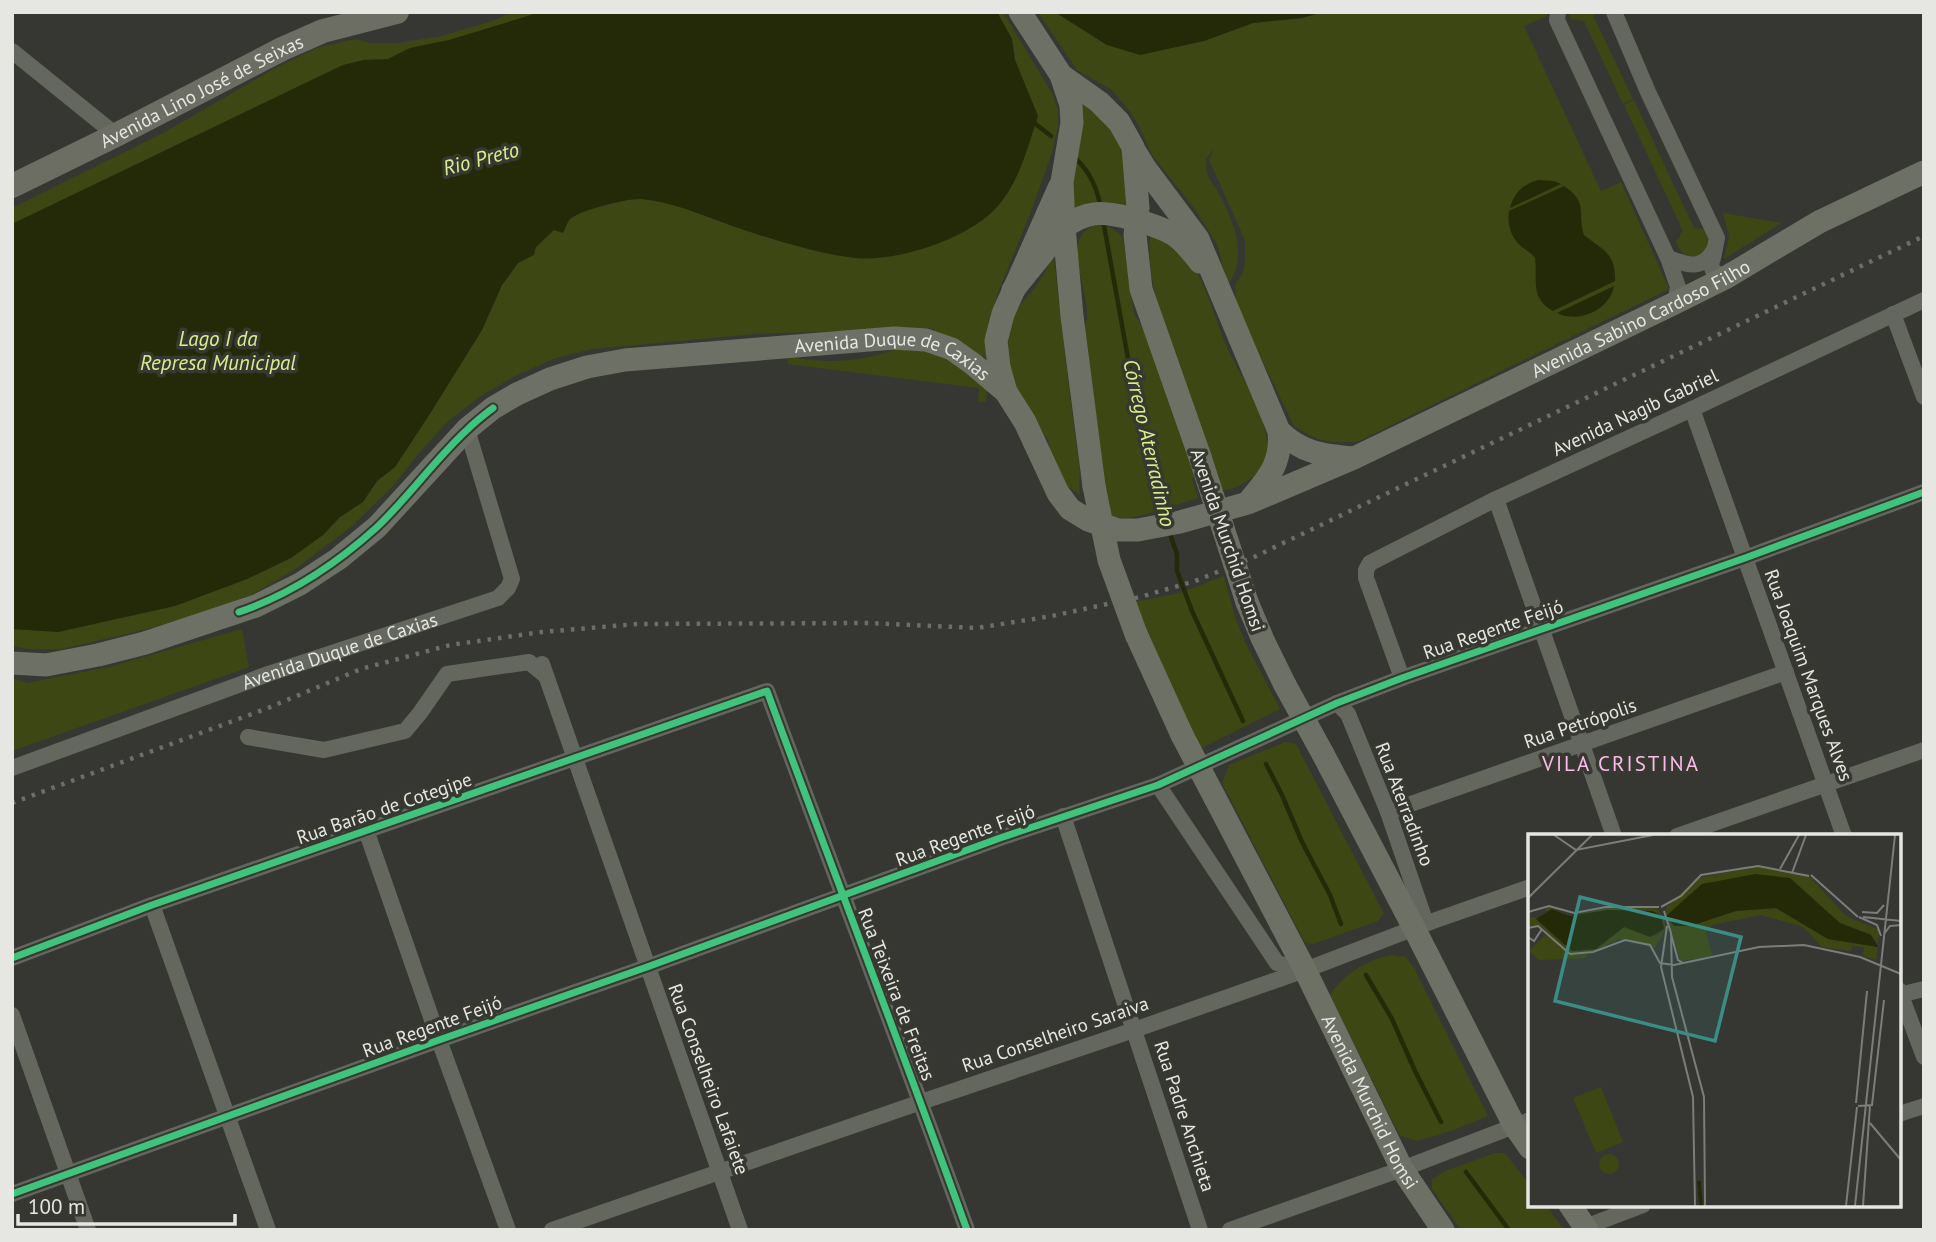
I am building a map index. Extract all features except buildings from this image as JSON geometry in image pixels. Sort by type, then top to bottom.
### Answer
[{"type":"main road","name":"Avenida Lino José de Seixas","points":[[12,186],[304,39],[323,31],[397,12]]},
{"type":"main road","name":"Avenida Murchid Homsi","points":[[1020,12],[1061,75],[1071,105],[1072,123],[1062,181],[1064,227],[1072,316],[1094,486],[1109,560],[1136,634],[1182,735],[1304,971],[1402,1169],[1443,1230]]},
{"type":"main road","name":"Avenida Murchid Homsi","points":[[1061,75],[1100,102],[1119,122],[1133,147],[1138,208],[1135,235],[1141,289],[1247,602],[1263,640],[1323,754],[1420,925],[1522,1122],[1528,1142]]},
{"type":"main road","points":[[1133,147],[1145,168],[1199,239],[1279,430],[1308,451],[1354,458]]},
{"type":"main road","name":"Avenida Sabino Cardoso Filho","points":[[1248,503],[1354,458],[1675,303],[1819,222],[1924,172]]},
{"type":"main road","points":[[1006,392],[996,341],[1003,314],[1062,181]]},
{"type":"main road","points":[[1013,290],[1064,227],[1075,220],[1102,214],[1137,221],[1174,235],[1184,243],[1215,281]]},
{"type":"main road","name":"Avenida Duque de Caxias","points":[[12,663],[46,665],[98,655],[145,643],[256,606],[300,584],[338,559],[377,527],[467,429],[493,408],[550,379],[587,367],[625,360],[894,338],[926,340],[952,349],[1006,392],[1025,422],[1058,493],[1070,509],[1088,520],[1118,530],[1138,530],[1248,503]]},
{"type":"main road","points":[[1248,503],[1274,468],[1279,452],[1279,430]]},
{"type":"main road","points":[[1571,1207],[1586,1228]]},
{"type":"street","points":[[1558,12],[1557,20],[1668,258],[1678,288],[1675,303]]},
{"type":"street","points":[[1614,12],[1648,92],[1717,237],[1711,264],[1717,281]]},
{"type":"street","points":[[12,51],[116,135]]},
{"type":"street","points":[[1668,258],[1684,264],[1704,263],[1715,249]]},
{"type":"street","points":[[1668,258],[1682,271],[1717,281]]},
{"type":"street","name":"Avenida Nagib Gabriel","points":[[1402,678],[1366,578],[1367,566],[1375,560],[1496,499],[1924,300]]},
{"type":"street","points":[[1893,314],[1924,397]]},
{"type":"street","name":"Rua Joaquim Marques Alves","points":[[1692,409],[1843,834]]},
{"type":"street","name":"Avenida Duque de Caxias","points":[[12,768],[268,674],[498,597],[508,588],[512,579],[467,429]]},
{"type":"street","name":"Rua Regente Feijó","points":[[12,1194],[1063,816],[1158,785],[1337,703],[1402,678],[1924,492]]},
{"type":"street","points":[[1496,499],[1613,834]]},
{"type":"street","name":"Rua Conselheiro Lafaiete","points":[[248,737],[324,750],[405,731],[421,713],[447,674],[528,662],[544,670],[740,1230]]},
{"type":"street","name":"Rua Petrópolis","points":[[1388,812],[1786,672]]},
{"type":"street","name":"Rua Barão de Cotegipe","points":[[12,958],[152,905],[767,691]]},
{"type":"street","name":"Rua Teixeira de Freitas","points":[[767,691],[967,1230]]},
{"type":"street","name":"Rua Aterradinho","points":[[1337,703],[1348,714],[1388,812],[1420,925]]},
{"type":"street","points":[[1683,834],[1924,750]]},
{"type":"street","points":[[1158,785],[1277,963],[1304,971]]},
{"type":"street","name":"Rua Padre Anchieta","points":[[1063,816],[1200,1230]]},
{"type":"street","points":[[1725,819],[1730,834]]},
{"type":"street","points":[[366,830],[508,1230]]},
{"type":"street","name":"Rua Conselheiro Saraiva","points":[[552,1230],[1304,971],[1420,925],[1528,888]]},
{"type":"street","points":[[152,905],[268,1230]]},
{"type":"street","points":[[1901,993],[1924,989]]},
{"type":"street","points":[[1901,996],[1924,1057]]},
{"type":"street","points":[[12,1015],[88,1230]]},
{"type":"street","points":[[1901,1113],[1924,1106]]},
{"type":"street","points":[[1230,1230],[1402,1169],[1522,1122]]},
{"type":"street","points":[[1586,1228],[1638,1207]]},
{"type":"shaded area","points":[[512,12],[541,12],[449,40],[410,48],[388,59],[364,60],[343,65],[12,224],[12,208],[165,132],[277,67],[319,47],[356,39],[370,43],[399,43],[442,36]]},
{"type":"shaded area","points":[[997,12],[1003,12],[1053,95],[1058,110],[1058,126],[1052,152],[1030,214],[997,295],[986,358],[930,328],[755,334],[592,349],[556,358],[519,374],[482,395],[447,422],[393,486],[352,526],[297,568],[251,595],[190,617],[61,649],[12,646],[12,629],[58,632],[175,606],[247,579],[291,558],[323,535],[340,517],[363,502],[377,481],[395,467],[482,330],[502,285],[518,263],[534,255],[535,247],[554,230],[583,211],[637,198],[672,204],[750,232],[978,223],[993,210],[1010,188],[1038,116],[1015,60],[1012,39]]},
{"type":"shaded area","points":[[1038,12],[1055,12],[1106,45],[1204,41],[1253,23],[1302,18],[1323,12],[1548,12],[1547,16],[1524,26],[1601,191],[1621,182],[1669,289],[1359,441],[1333,442],[1310,435],[1294,426],[1236,306],[1235,285],[1243,273],[1245,240],[1209,160],[1215,147],[1206,159],[1207,172],[1233,225],[1238,249],[1234,273],[1228,285],[1217,244],[1194,208],[1152,155],[1132,114],[1112,90],[1077,70]]},
{"type":"shaded area","points":[[1570,12],[1595,12],[1594,17],[1633,99],[1623,104],[1584,21],[1570,19]]},
{"type":"shaded area","points":[[1634,100],[1694,228],[1706,229],[1710,244],[1700,256],[1685,254],[1676,242],[1683,231],[1624,105]]},
{"type":"shaded area","points":[[1078,102],[1105,122],[1121,142],[1130,210],[1075,209],[1071,191]]},
{"type":"shaded area","points":[[1723,213],[1781,223],[1724,259],[1729,237]]},
{"type":"shaded area","points":[[1097,225],[1118,232],[1123,239],[1134,313],[1148,338],[1195,476],[1192,479],[1198,498],[1130,518],[1110,517],[1082,333],[1087,319],[1087,306],[1077,252],[1079,240],[1085,231]]},
{"type":"shaded area","points":[[1157,234],[1186,257],[1195,268],[1226,345],[1252,395],[1266,432],[1267,450],[1262,466],[1250,479],[1232,489],[1220,490],[1162,318],[1153,285],[1149,252],[1150,235]]},
{"type":"shaded area","points":[[1051,259],[1054,259],[1080,467],[1080,495],[1066,488],[1052,459],[1048,440],[1015,386],[1007,355],[1010,324]]},
{"type":"shaded area","points":[[902,346],[937,355],[957,366],[987,387],[986,402],[978,402],[979,388],[787,364],[789,356],[832,361],[861,359]]},
{"type":"shaded area","points":[[1224,576],[1235,617],[1246,644],[1280,709],[1201,748],[1183,720],[1134,602],[1180,593]]},
{"type":"shaded area","points":[[242,629],[249,667],[12,751],[12,678],[27,683],[109,667]]},
{"type":"shaded area","points":[[1285,742],[1296,744],[1384,914],[1378,921],[1313,944],[1305,943],[1222,783],[1229,765]]},
{"type":"shaded area","points":[[1391,955],[1406,957],[1414,968],[1488,1116],[1417,1141],[1400,1136],[1330,995],[1356,969]]},
{"type":"shaded area","points":[[1495,1153],[1505,1153],[1528,1182],[1528,1207],[1547,1207],[1564,1230],[1461,1230],[1432,1189],[1432,1179],[1448,1170]]},
{"type":"water","name":"Lago I da Represa Municipal","points":[[541,12],[997,12],[1012,39],[1015,60],[1038,116],[1017,176],[997,207],[969,229],[911,252],[872,258],[825,253],[732,226],[676,206],[641,199],[604,205],[575,216],[570,219],[563,233],[554,230],[536,247],[534,255],[518,263],[502,285],[482,330],[395,467],[377,481],[363,502],[340,517],[323,535],[291,558],[247,579],[175,606],[58,632],[12,629],[12,224],[343,65],[364,60],[388,59],[410,48],[449,40]]},
{"type":"water","points":[[1055,12],[1323,12],[1302,18],[1253,23],[1204,41],[1140,55],[1107,45]]},
{"type":"water","points":[[1538,180],[1561,184],[1510,208],[1520,190]]},
{"type":"water","points":[[1564,186],[1577,197],[1584,235],[1602,248],[1610,258],[1615,271],[1615,281],[1553,311],[1540,300],[1536,287],[1535,258],[1515,240],[1509,226],[1509,211]]},
{"type":"water","points":[[1614,286],[1606,302],[1592,313],[1574,317],[1557,313]]},
{"type":"waterway","name":"Córrego Aterradinho","points":[[1033,122],[1051,136]]},
{"type":"waterway","name":"Córrego Aterradinho","points":[[1076,159],[1093,182],[1101,208]]},
{"type":"waterway","name":"Córrego Aterradinho","points":[[1103,220],[1137,408],[1164,517]]},
{"type":"waterway","name":"Córrego Aterradinho","points":[[1169,531],[1177,554],[1177,571],[1192,611],[1243,721]]},
{"type":"waterway","name":"Córrego Aterradinho","points":[[1266,764],[1330,895],[1341,924]]},
{"type":"waterway","name":"Córrego Aterradinho","points":[[1366,975],[1392,1019],[1441,1122]]},
{"type":"waterway","name":"Córrego Aterradinho","points":[[1466,1172],[1509,1230]]},
{"type":"railway","points":[[12,803],[268,708],[361,669],[450,645],[542,632],[637,624],[867,623],[977,628],[1052,616],[1140,597],[1195,581],[1252,558],[1924,236]]},
{"type":"cycle path","points":[[239,612],[294,587],[361,541],[388,516],[456,441],[493,408]]},
{"type":"cycle path","points":[[12,1194],[1000,838],[1158,785],[1337,703],[1402,678],[1924,492]]},
{"type":"cycle path","points":[[12,958],[152,905],[767,691],[967,1230]]},
{"type":"district","name":"VILA CRISTINA","points":[[1621,764]]},
{"type":"water label","name":"Rio Preto","points":[[481,159]]}]
